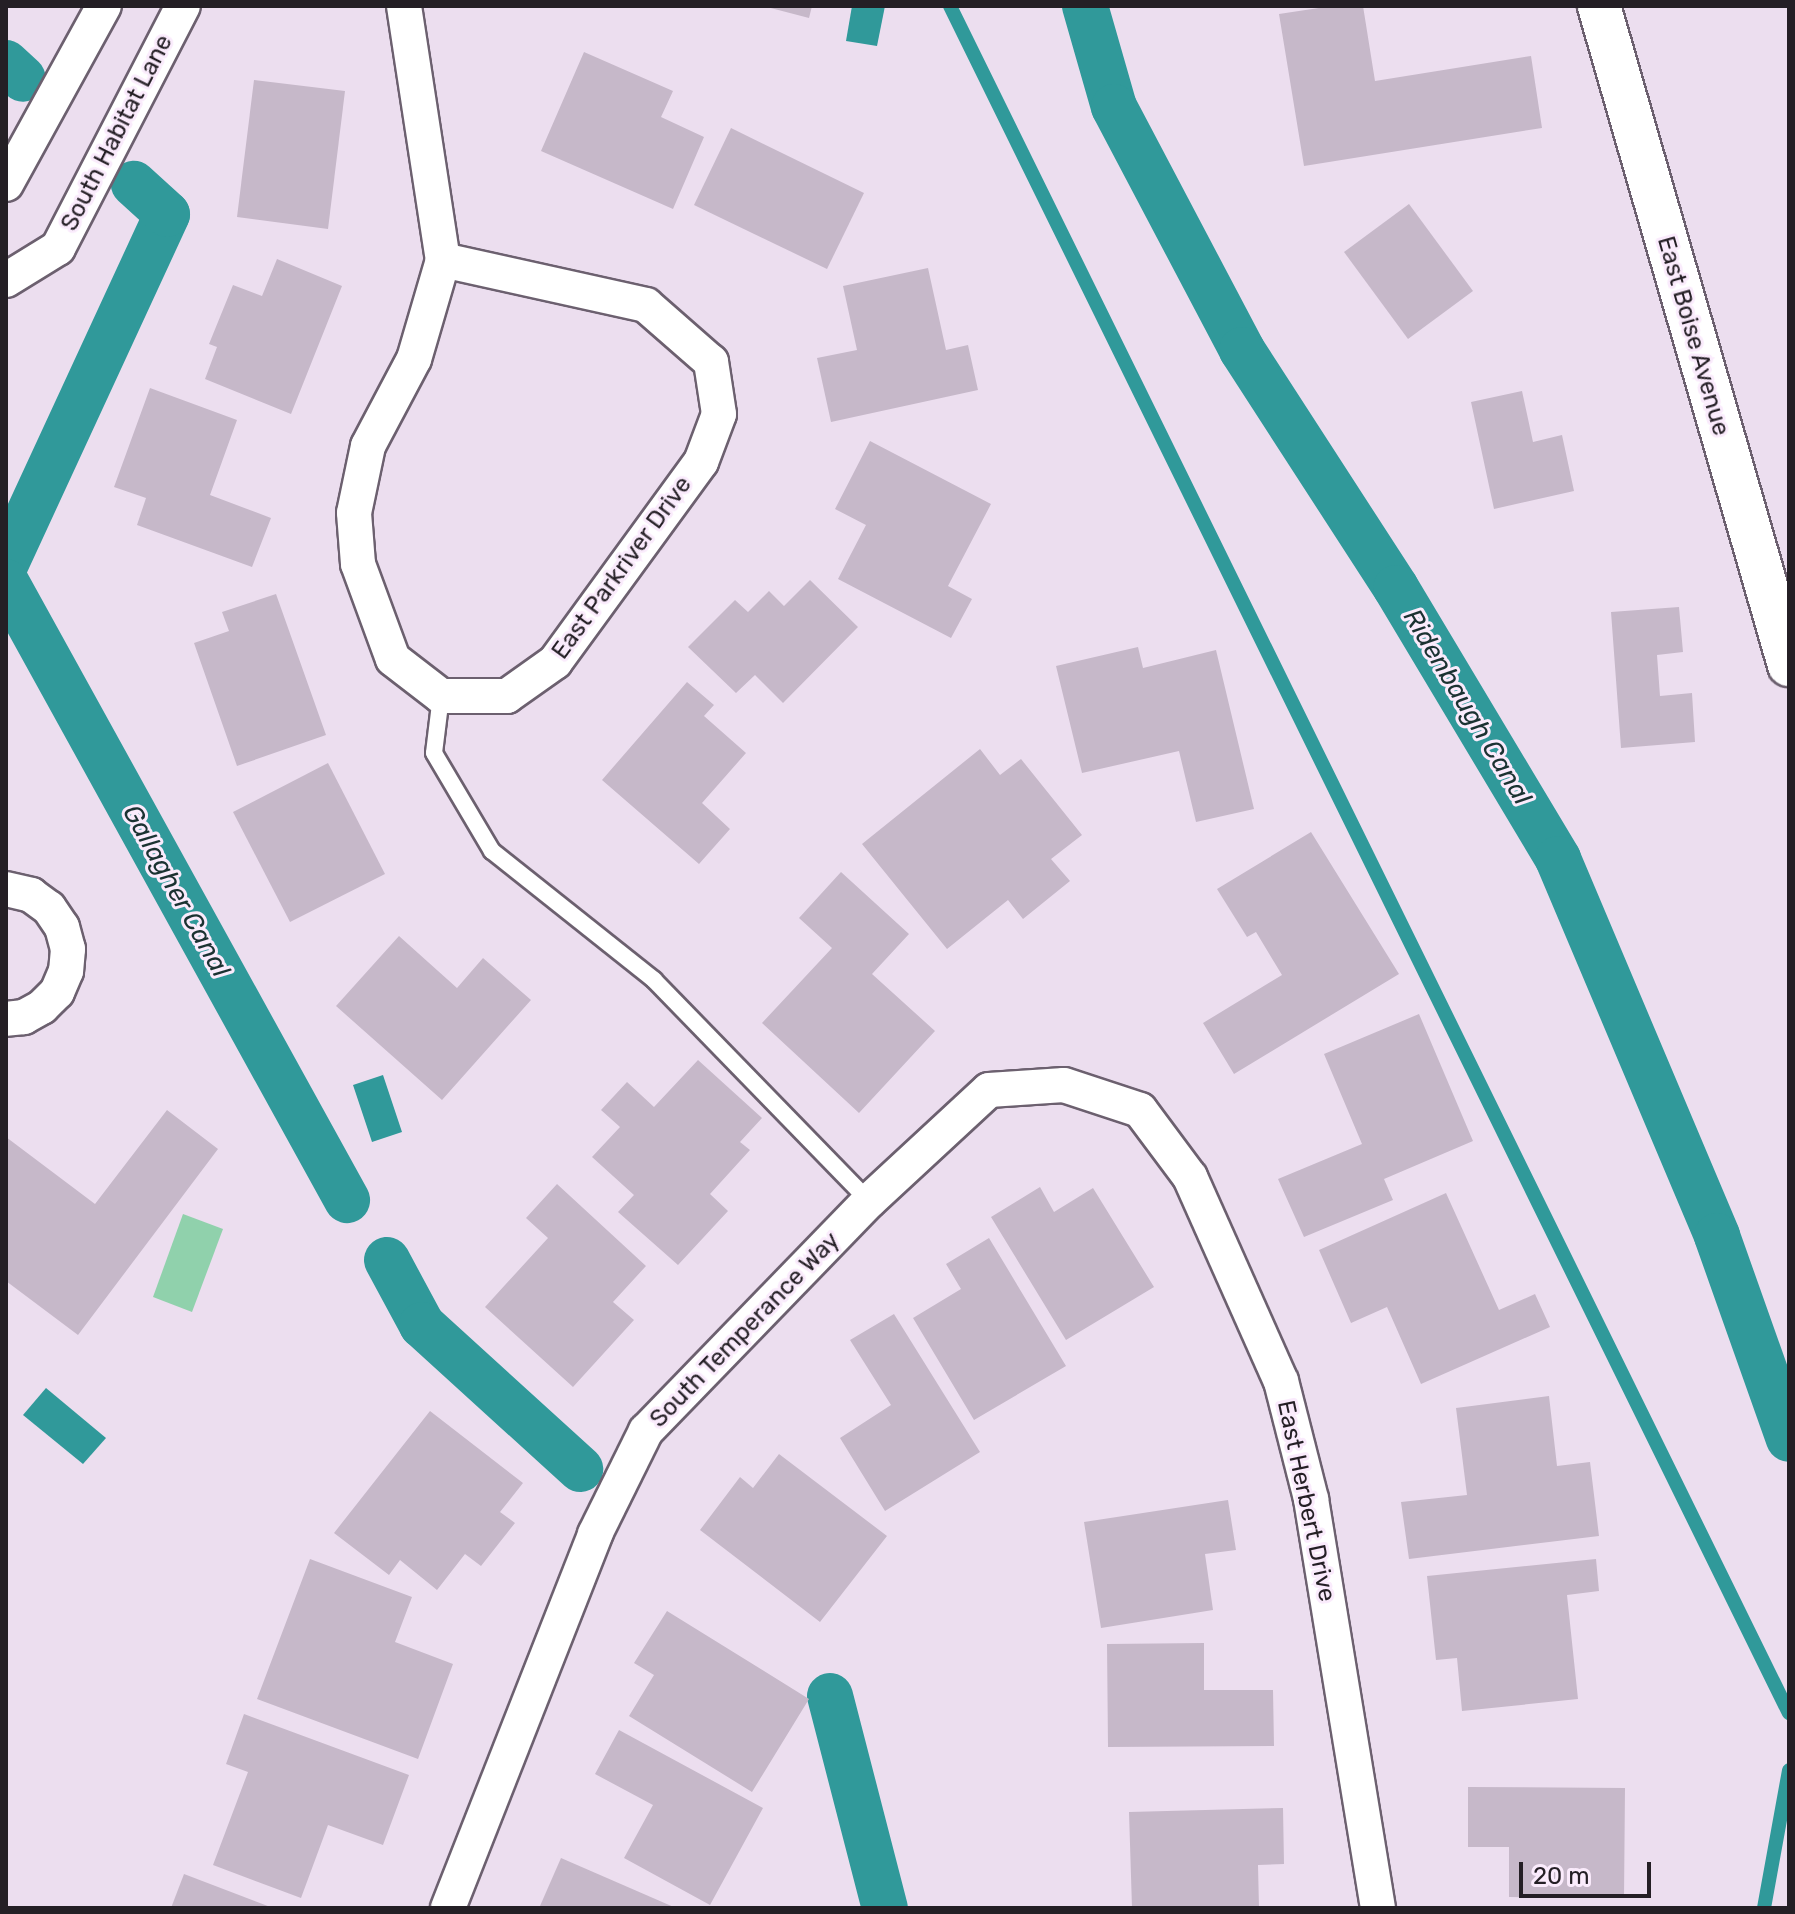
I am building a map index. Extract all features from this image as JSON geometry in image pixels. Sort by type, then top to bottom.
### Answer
[{"type":"street","points":[[6,184],[104,6]]},
{"type":"street","name":"South Habitat Lane","points":[[6,280],[58,248],[183,6]]},
{"type":"street","points":[[404,6],[443,260],[414,359],[368,446],[354,513],[358,564],[393,659],[441,696]]},
{"type":"street","name":"East Boise Avenue","points":[[1599,6],[1789,665]]},
{"type":"street","name":"East Parkriver Drive","points":[[441,696],[507,696],[555,662],[701,462],[719,414],[711,362],[646,305],[443,260]]},
{"type":"street","points":[[6,889],[31,895],[49,908],[62,927],[68,949],[66,971],[57,992],[42,1007],[24,1017],[6,1019]]},
{"type":"street","name":"South Temperance Way","points":[[448,1908],[595,1534],[646,1431],[869,1201],[989,1090],[1064,1085]]},
{"type":"street","name":"East Herbert Drive","points":[[1064,1085],[1140,1110],[1190,1177],[1281,1381],[1311,1499],[1378,1908]]},
{"type":"lane","points":[[441,696],[434,753],[492,851],[654,980],[869,1201]]},
{"type":"shaded area","points":[[852,6],[885,6],[877,46],[846,41]]},
{"type":"shaded area","points":[[383,1075],[402,1132],[372,1142],[353,1085]]},
{"type":"shaded area","points":[[183,1214],[223,1229],[192,1312],[153,1297]]},
{"type":"shaded area","points":[[46,1388],[106,1438],[83,1464],[23,1415]]},
{"type":"building","points":[[763,6],[812,6],[809,18]]},
{"type":"building","points":[[1332,6],[1363,6],[1375,81],[1531,56],[1542,128],[1304,166],[1279,14]]},
{"type":"building","points":[[584,52],[673,91],[661,117],[704,137],[673,209],[541,151]]},
{"type":"building","points":[[254,80],[345,91],[328,229],[237,217]]},
{"type":"building","points":[[731,128],[864,193],[827,269],[694,205]]},
{"type":"building","points":[[1409,204],[1473,291],[1408,339],[1344,252]]},
{"type":"building","points":[[277,259],[342,286],[291,414],[205,379],[217,347],[209,344],[233,285],[262,296]]},
{"type":"building","points":[[928,268],[946,350],[968,345],[978,390],[831,422],[817,358],[857,350],[843,286]]},
{"type":"building","points":[[150,388],[237,420],[210,495],[271,518],[252,567],[137,525],[146,498],[114,487]]},
{"type":"building","points":[[1522,391],[1533,442],[1562,435],[1574,491],[1494,509],[1471,402]]},
{"type":"building","points":[[870,441],[991,504],[948,586],[972,599],[951,638],[838,579],[866,525],[835,509]]},
{"type":"building","points":[[810,580],[858,627],[783,703],[755,675],[736,693],[688,647],[735,600],[748,612],[769,591],[784,606]]},
{"type":"building","points":[[276,594],[326,735],[237,766],[194,643],[229,631],[222,612]]},
{"type":"building","points":[[1679,607],[1683,652],[1657,655],[1660,696],[1692,693],[1695,742],[1621,748],[1611,612]]},
{"type":"building","points":[[1138,647],[1143,668],[1216,650],[1254,809],[1196,822],[1179,751],[1082,773],[1056,666]]},
{"type":"building","points":[[687,682],[714,705],[704,716],[746,753],[702,803],[730,829],[699,864],[602,780]]},
{"type":"building","points":[[980,749],[1000,775],[1021,759],[1082,835],[1051,859],[1070,881],[1023,919],[1008,900],[947,949],[862,844]]},
{"type":"building","points":[[328,763],[385,874],[290,922],[233,812]]},
{"type":"building","points":[[1311,832],[1399,974],[1234,1074],[1203,1023],[1282,975],[1256,932],[1247,937],[1217,889]]},
{"type":"building","points":[[841,872],[909,934],[872,974],[935,1031],[859,1113],[762,1023],[832,948],[799,918]]},
{"type":"building","points":[[399,936],[457,988],[483,958],[531,1000],[442,1100],[336,1006]]},
{"type":"building","points":[[1419,1014],[1473,1141],[1384,1179],[1393,1200],[1304,1237],[1278,1179],[1362,1144],[1324,1054]]},
{"type":"building","points":[[698,1060],[762,1118],[740,1142],[750,1150],[710,1194],[728,1211],[678,1265],[618,1212],[634,1195],[592,1157],[620,1127],[601,1110],[627,1082],[654,1107]]},
{"type":"building","points":[[167,1110],[218,1149],[78,1335],[6,1281],[6,1137],[95,1204]]},
{"type":"building","points":[[557,1184],[646,1266],[613,1302],[634,1320],[573,1387],[485,1307],[548,1238],[526,1218]]},
{"type":"building","points":[[1040,1187],[1054,1212],[1093,1188],[1154,1287],[1066,1340],[991,1217]]},
{"type":"building","points":[[1446,1193],[1499,1310],[1535,1294],[1550,1327],[1421,1384],[1387,1307],[1351,1323],[1319,1250]]},
{"type":"building","points":[[989,1238],[1066,1366],[974,1420],[913,1318],[961,1289],[946,1264]]},
{"type":"building","points":[[894,1314],[980,1452],[885,1511],[840,1438],[891,1405],[850,1340]]},
{"type":"building","points":[[1549,1396],[1557,1466],[1590,1462],[1599,1536],[1409,1559],[1401,1502],[1467,1495],[1456,1408]]},
{"type":"building","points":[[430,1411],[523,1483],[500,1512],[515,1523],[481,1566],[465,1554],[437,1590],[400,1560],[389,1575],[334,1533]]},
{"type":"building","points":[[779,1454],[887,1536],[820,1622],[700,1530],[740,1477],[753,1488]]},
{"type":"building","points":[[1228,1500],[1236,1550],[1205,1554],[1213,1610],[1101,1628],[1084,1522]]},
{"type":"building","points":[[310,1559],[412,1597],[395,1642],[453,1664],[418,1759],[257,1699]]},
{"type":"building","points":[[1596,1559],[1599,1591],[1567,1595],[1578,1699],[1462,1711],[1457,1658],[1436,1660],[1427,1576]]},
{"type":"building","points":[[667,1611],[809,1699],[752,1792],[629,1716],[654,1675],[634,1663]]},
{"type":"building","points":[[1204,1643],[1204,1690],[1273,1690],[1274,1746],[1108,1747],[1107,1644]]},
{"type":"building","points":[[244,1714],[409,1775],[383,1845],[328,1825],[301,1898],[213,1865],[248,1772],[226,1764]]},
{"type":"building","points":[[619,1730],[763,1808],[710,1905],[624,1858],[653,1805],[595,1774]]},
{"type":"building","points":[[1468,1787],[1625,1788],[1624,1898],[1509,1897],[1509,1847],[1468,1847]]},
{"type":"building","points":[[1283,1808],[1284,1864],[1258,1865],[1259,1908],[1132,1908],[1129,1812]]},
{"type":"building","points":[[561,1858],[676,1908],[544,1908],[540,1906]]},
{"type":"building","points":[[184,1874],[273,1908],[171,1908]]},
{"type":"waterway","points":[[950,6],[1789,1713]]},
{"type":"waterway","name":"Ridenbaugh Canal","points":[[1085,6],[1114,107],[1242,350],[1396,588],[1558,859],[1717,1236],[1789,1439]]},
{"type":"waterway","name":"Gallagher Canal","points":[[6,63],[23,79]]},
{"type":"waterway","name":"Gallagher Canal","points":[[6,563],[167,214],[134,184]]},
{"type":"waterway","name":"Gallagher Canal","points":[[6,582],[347,1200]]},
{"type":"waterway","name":"Gallagher Canal","points":[[387,1260],[422,1325],[580,1469]]},
{"type":"waterway","name":"Gallagher Canal","points":[[830,1696],[885,1908]]},
{"type":"waterway","points":[[1764,1908],[1789,1770]]}]
